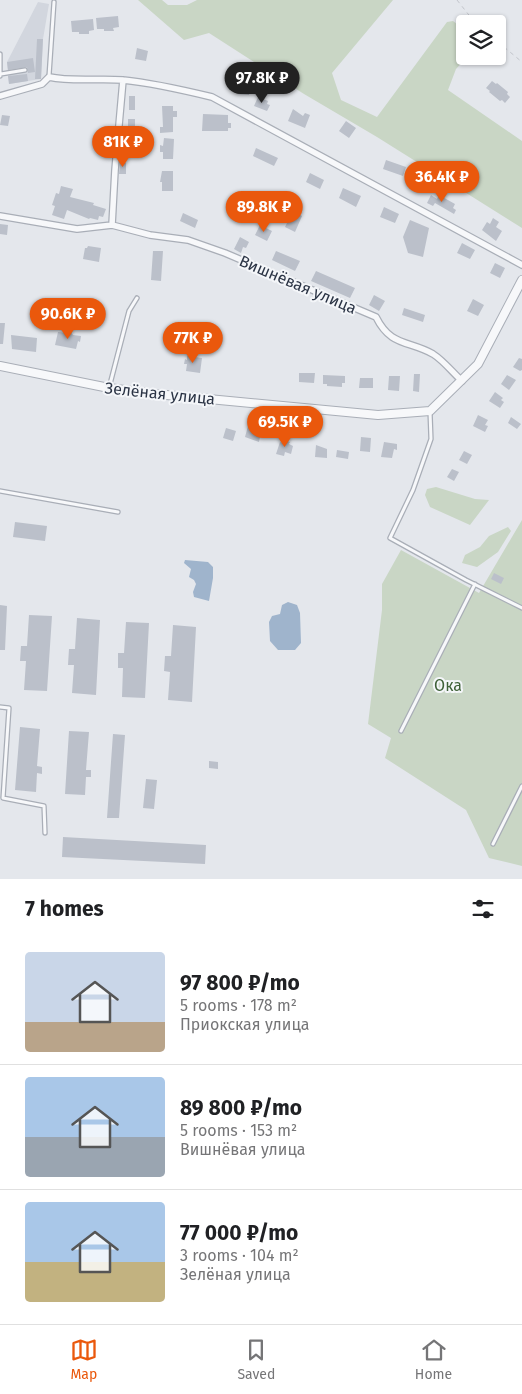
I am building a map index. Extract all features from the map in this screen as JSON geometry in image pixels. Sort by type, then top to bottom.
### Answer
[{"type":"street","points":[[0,96],[42,84],[49,77],[62,80],[123,80],[176,88],[212,98],[522,265]]},
{"type":"street","points":[[0,216],[77,229],[112,225],[123,80]]},
{"type":"street","name":"Вишнёвая улица","points":[[112,225],[150,235],[188,240],[225,253],[376,317],[382,329],[391,338],[435,355],[462,381]]},
{"type":"street","points":[[430,411],[478,364],[522,280]]},
{"type":"street","name":"Зелёная улица","points":[[0,366],[109,388],[378,415],[430,411]]},
{"type":"lane","points":[[49,77],[54,2]]},
{"type":"lane","points":[[0,54],[0,75],[25,70]]},
{"type":"lane","points":[[109,388],[129,311],[137,298]]},
{"type":"lane","points":[[430,411],[431,439],[413,490],[390,538],[522,608]]},
{"type":"lane","points":[[0,491],[118,512]]},
{"type":"lane","points":[[401,731],[475,584]]},
{"type":"lane","points":[[0,707],[9,708],[3,798],[44,806],[45,833]]},
{"type":"lane","points":[[492,844],[522,786]]},
{"type":"path","points":[[457,0],[469,15]]},
{"type":"path","points":[[506,49],[522,62]]},
{"type":"shaded area","points":[[38,2],[49,4],[43,39],[41,79],[9,84],[7,62]]},
{"type":"green space","points":[[138,0],[162,0],[168,5],[187,5],[197,0],[393,0],[332,73],[341,100],[377,117],[447,22],[453,21],[456,23],[456,65],[460,65],[456,69],[448,90],[522,141],[522,228],[377,137],[304,94],[209,33],[184,40]]},
{"type":"green space","points":[[436,487],[475,499],[489,500],[470,525],[430,507],[425,495],[427,489]]},
{"type":"green space","name":"Ока","points":[[522,520],[522,866],[489,858],[466,810],[385,758],[391,738],[368,724],[382,610],[382,584],[401,550],[479,593]]},
{"type":"green space","points":[[508,527],[511,531],[498,552],[477,567],[462,563],[465,555],[480,547],[489,536]]},
{"type":"water","points":[[185,560],[208,562],[213,567],[209,601],[194,597],[193,592],[196,584],[189,577],[191,569],[184,563]]},
{"type":"water","points":[[288,602],[297,605],[300,613],[301,643],[295,650],[278,650],[270,641],[269,622],[272,616],[280,614],[282,605]]},
{"type":"building","points":[[118,16],[119,27],[113,28],[114,31],[97,29],[96,18]]},
{"type":"building","points":[[93,19],[94,30],[89,31],[89,34],[72,32],[71,21]]},
{"type":"building","points":[[37,39],[43,39],[41,79],[35,79]]},
{"type":"building","points":[[137,48],[148,51],[146,61],[135,59]]},
{"type":"building","points":[[33,58],[35,72],[28,73],[27,67],[8,70],[7,62]]},
{"type":"building","points":[[27,74],[28,81],[9,84],[8,76]]},
{"type":"building","points":[[236,80],[242,80],[242,83],[249,84],[249,95],[238,94],[238,90],[235,89]]},
{"type":"building","points":[[492,81],[508,92],[507,94],[510,97],[505,103],[502,100],[500,101],[486,88]]},
{"type":"building","points":[[129,96],[135,96],[135,110],[129,110]]},
{"type":"building","points":[[258,97],[268,101],[267,104],[270,105],[267,111],[254,106]]},
{"type":"building","points":[[162,106],[173,106],[173,111],[177,111],[177,117],[173,117],[173,132],[160,133],[160,127],[163,127]]},
{"type":"building","points":[[293,109],[303,116],[305,113],[310,115],[305,128],[288,121]]},
{"type":"building","points":[[203,114],[228,115],[228,123],[231,123],[231,128],[228,128],[228,131],[202,131]]},
{"type":"building","points":[[2,115],[10,116],[8,126],[0,125]]},
{"type":"building","points":[[128,119],[135,119],[135,135],[128,135]]},
{"type":"building","points":[[346,121],[356,128],[349,138],[339,131]]},
{"type":"building","points":[[164,138],[174,139],[173,159],[163,159],[163,152],[160,152],[160,145],[163,146]]},
{"type":"building","points":[[128,142],[135,142],[135,153],[128,153]]},
{"type":"building","points":[[256,148],[278,158],[274,166],[253,156]]},
{"type":"building","points":[[386,160],[406,167],[403,176],[383,169]]},
{"type":"building","points":[[120,162],[126,163],[126,174],[119,174]]},
{"type":"building","points":[[162,171],[173,171],[173,191],[162,191],[162,182],[160,182]]},
{"type":"building","points":[[310,173],[324,180],[320,189],[306,182]]},
{"type":"building","points":[[61,186],[73,189],[70,197],[94,203],[93,205],[106,209],[103,217],[99,216],[98,220],[89,219],[67,210],[64,219],[52,215],[55,206],[52,205],[56,193],[59,194]]},
{"type":"building","points":[[343,188],[361,196],[356,207],[339,198]]},
{"type":"building","points":[[431,195],[437,199],[439,195],[455,204],[453,208],[456,210],[454,214],[435,203],[433,206],[427,203]]},
{"type":"building","points":[[384,207],[399,214],[395,223],[380,217]]},
{"type":"building","points":[[293,211],[302,216],[295,232],[285,227]]},
{"type":"building","points":[[183,213],[198,220],[195,228],[180,221]]},
{"type":"building","points":[[493,218],[499,222],[496,227],[502,231],[496,241],[482,230],[487,222],[490,224]]},
{"type":"building","points":[[410,220],[429,228],[423,257],[408,253],[403,237]]},
{"type":"building","points":[[0,224],[8,225],[7,235],[0,234]]},
{"type":"building","points":[[260,225],[272,231],[267,241],[255,235]]},
{"type":"building","points":[[240,237],[249,242],[246,248],[243,247],[241,253],[234,249]]},
{"type":"building","points":[[462,243],[475,250],[470,259],[457,253]]},
{"type":"building","points":[[88,246],[101,248],[99,262],[83,259],[85,248]]},
{"type":"building","points":[[153,251],[163,251],[161,281],[151,280]]},
{"type":"building","points":[[276,251],[300,261],[295,271],[272,260]]},
{"type":"building","points":[[495,263],[505,268],[500,278],[490,273]]},
{"type":"building","points":[[316,271],[355,288],[350,298],[311,281]]},
{"type":"building","points":[[374,295],[385,301],[379,311],[369,305]]},
{"type":"building","points":[[473,299],[484,305],[478,316],[467,311]]},
{"type":"building","points":[[404,308],[425,315],[423,322],[402,315]]},
{"type":"building","points":[[0,323],[5,323],[3,344],[0,344]]},
{"type":"building","points":[[70,331],[73,335],[81,336],[76,349],[55,345],[58,332],[67,333]]},
{"type":"building","points":[[11,335],[37,338],[36,352],[12,349]]},
{"type":"building","points":[[187,356],[202,358],[200,373],[186,371],[187,364],[184,364]]},
{"type":"building","points":[[519,358],[522,359],[522,370],[520,371],[513,367]]},
{"type":"building","points":[[299,373],[315,373],[314,383],[299,382]]},
{"type":"building","points":[[414,374],[420,374],[419,392],[413,391]]},
{"type":"building","points":[[323,375],[345,376],[345,383],[342,383],[342,387],[327,386],[327,384],[323,384]]},
{"type":"building","points":[[507,375],[516,380],[509,390],[501,384]]},
{"type":"building","points":[[389,376],[400,376],[399,391],[388,390]]},
{"type":"building","points":[[360,378],[373,378],[373,388],[359,388]]},
{"type":"building","points":[[495,392],[503,398],[501,400],[504,402],[500,408],[489,401]]},
{"type":"building","points":[[478,415],[488,420],[485,425],[488,426],[485,432],[473,426]]},
{"type":"building","points":[[511,417],[521,424],[517,429],[508,423]]},
{"type":"building","points":[[248,426],[261,431],[259,442],[245,437]]},
{"type":"building","points":[[226,428],[236,431],[233,441],[223,438]]},
{"type":"building","points":[[361,437],[371,438],[370,452],[360,451]]},
{"type":"building","points":[[284,440],[290,442],[289,444],[293,446],[291,454],[285,452],[284,456],[276,454],[280,442],[283,443]]},
{"type":"building","points":[[384,442],[397,444],[397,450],[394,449],[392,458],[381,457]]},
{"type":"building","points":[[316,445],[327,449],[327,458],[315,457]]},
{"type":"building","points":[[337,450],[349,452],[348,459],[336,457]]},
{"type":"building","points":[[464,451],[472,455],[467,464],[459,460]]},
{"type":"building","points":[[452,469],[459,472],[454,481],[447,477]]},
{"type":"building","points":[[15,522],[47,526],[45,541],[13,537]]},
{"type":"building","points":[[494,573],[504,578],[501,584],[491,579]]},
{"type":"building","points":[[0,605],[7,606],[5,650],[0,650]]},
{"type":"building","points":[[29,615],[52,616],[47,691],[24,690],[26,661],[20,661],[21,646],[27,646]]},
{"type":"building","points":[[77,618],[100,620],[96,695],[72,693],[74,665],[68,665],[69,649],[75,649]]},
{"type":"building","points":[[126,622],[149,623],[145,698],[122,697],[123,668],[118,668],[118,653],[124,653]]},
{"type":"building","points":[[173,625],[196,627],[192,702],[168,700],[170,672],[164,671],[165,656],[171,656]]},
{"type":"building","points":[[20,727],[40,729],[37,766],[42,767],[42,774],[37,773],[36,792],[15,790]]},
{"type":"building","points":[[69,731],[89,732],[86,770],[91,770],[91,777],[86,777],[85,795],[65,794]]},
{"type":"building","points":[[113,734],[125,735],[119,818],[107,818]]},
{"type":"building","points":[[209,761],[218,762],[218,769],[209,768]]},
{"type":"building","points":[[146,779],[157,780],[154,809],[143,808]]},
{"type":"building","points":[[63,837],[206,845],[205,864],[62,857]]}]
